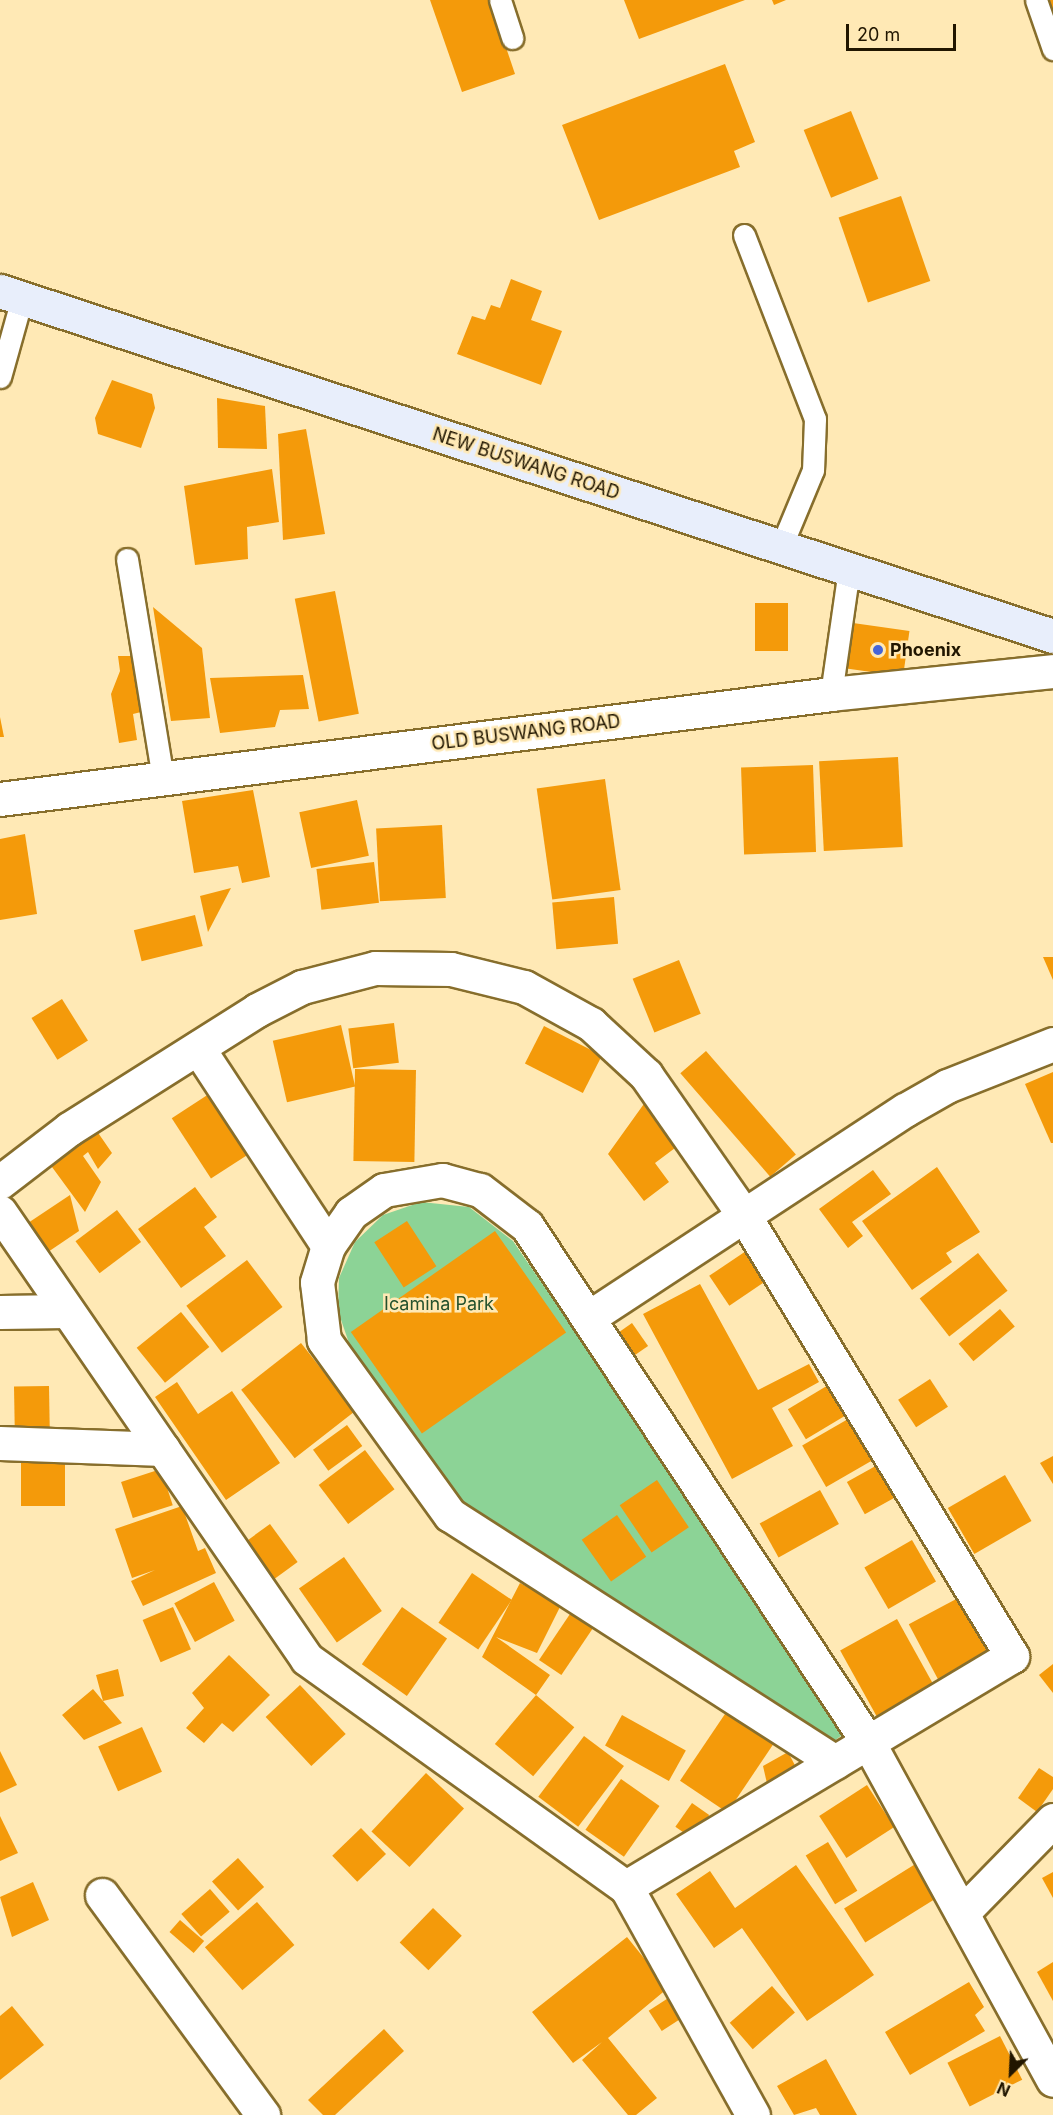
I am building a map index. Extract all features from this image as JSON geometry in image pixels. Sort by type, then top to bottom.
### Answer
[{"type":"street","name":"NEW BUSWANG ROAD","points":[[11,294],[1053,636]]},
{"type":"street","name":"OLD BUSWANG ROAD","points":[[0,799],[831,694],[1053,671]]},
{"type":"street","points":[[0,1182],[69,1129],[279,997],[350,973],[426,967],[501,980],[570,1010],[629,1056],[745,1217],[1012,1656],[626,1887]]},
{"type":"street","points":[[588,1318],[948,1086],[1053,1044]]},
{"type":"street","points":[[198,1048],[328,1246]]},
{"type":"street","points":[[835,1762],[450,1515],[324,1340],[316,1301],[328,1246],[351,1213],[384,1190],[422,1180],[462,1184],[513,1211],[588,1318],[868,1742],[1053,2080]]},
{"type":"street","points":[[0,1212],[307,1659],[626,1887],[753,2115]]},
{"type":"street","points":[[0,1311],[67,1311]]},
{"type":"street","points":[[0,1443],[163,1449]]},
{"type":"street","points":[[962,1913],[1053,1820]]},
{"type":"street","points":[[102,1895],[262,2115]]},
{"type":"lane","points":[[500,0],[512,38]]},
{"type":"lane","points":[[1036,0],[1053,49]]},
{"type":"lane","points":[[744,235],[815,419],[813,470],[781,547]]},
{"type":"lane","points":[[0,377],[11,294]]},
{"type":"lane","points":[[127,560],[163,780]]},
{"type":"lane","points":[[831,694],[849,569]]},
{"type":"green space","name":"Icamina Park","points":[[421,1202],[469,1207],[513,1241],[848,1731],[831,1743],[467,1510],[350,1346],[338,1311],[339,1278],[355,1242],[383,1215]]},
{"type":"building","points":[[430,0],[490,0],[515,74],[462,92]]},
{"type":"building","points":[[624,0],[745,0],[639,39]]},
{"type":"building","points":[[772,0],[786,0],[774,5]]},
{"type":"building","points":[[1043,0],[1053,0],[1053,27]]},
{"type":"building","points":[[725,64],[755,142],[734,151],[740,167],[599,220],[562,125]]},
{"type":"building","points":[[851,111],[878,179],[831,198],[804,130]]},
{"type":"building","points":[[901,196],[930,281],[868,303],[839,217]]},
{"type":"building","points":[[511,279],[542,291],[531,320],[562,331],[541,385],[457,354],[472,316],[485,320],[491,305],[500,308]]},
{"type":"building","points":[[112,380],[152,394],[155,408],[141,448],[98,434],[95,418]]},
{"type":"building","points":[[217,398],[265,406],[267,449],[218,448]]},
{"type":"building","points":[[306,429],[325,534],[283,540],[278,434]]},
{"type":"building","points":[[272,469],[279,522],[247,527],[248,559],[195,565],[184,486]]},
{"type":"building","points":[[335,591],[359,714],[319,722],[295,599]]},
{"type":"building","points":[[755,603],[788,603],[788,651],[755,651]]},
{"type":"building","points":[[153,607],[202,648],[210,718],[171,721]]},
{"type":"building","name":"Phoenix","points":[[853,623],[909,631],[903,676],[847,669]]},
{"type":"building","points":[[118,656],[132,656],[141,712],[133,714],[137,740],[119,743],[111,694],[120,671]]},
{"type":"building","points":[[303,675],[309,709],[280,710],[275,727],[220,733],[210,678]]},
{"type":"building","points":[[0,717],[4,737],[0,737]]},
{"type":"building","points":[[898,757],[903,847],[824,851],[819,761]]},
{"type":"building","points":[[813,765],[816,852],[744,854],[741,768]]},
{"type":"building","points":[[605,779],[621,890],[552,900],[537,789]]},
{"type":"building","points":[[253,790],[270,877],[242,883],[238,866],[194,873],[182,801]]},
{"type":"building","points":[[357,800],[369,856],[311,868],[299,812]]},
{"type":"building","points":[[442,825],[446,898],[380,901],[376,828]]},
{"type":"building","points":[[25,834],[37,914],[0,920],[0,839]]},
{"type":"building","points":[[374,862],[379,903],[321,910],[316,869]]},
{"type":"building","points":[[231,888],[208,932],[200,896]]},
{"type":"building","points":[[614,897],[618,944],[556,949],[552,902]]},
{"type":"building","points":[[195,915],[203,946],[142,961],[134,930]]},
{"type":"building","points":[[1043,957],[1053,957],[1053,980]]},
{"type":"building","points":[[679,960],[701,1014],[654,1033],[633,979]]},
{"type":"building","points":[[62,999],[88,1041],[57,1060],[31,1018]]},
{"type":"building","points":[[394,1023],[399,1063],[353,1068],[348,1029]]},
{"type":"building","points":[[341,1025],[355,1086],[287,1102],[273,1041]]},
{"type":"building","points":[[544,1026],[602,1056],[583,1093],[525,1063]]},
{"type":"building","points":[[706,1051],[796,1154],[770,1177],[680,1073]]},
{"type":"building","points":[[355,1069],[416,1070],[414,1162],[353,1161]]},
{"type":"building","points":[[1053,1072],[1053,1143],[1051,1143],[1025,1084]]},
{"type":"building","points":[[212,1092],[251,1152],[211,1179],[172,1118]]},
{"type":"building","points":[[646,1101],[679,1145],[655,1163],[669,1182],[644,1201],[608,1154]]},
{"type":"building","points":[[92,1124],[112,1153],[98,1169],[88,1152],[83,1156],[101,1182],[85,1212],[41,1152]]},
{"type":"building","points":[[937,1167],[980,1232],[946,1253],[952,1262],[912,1290],[862,1221]]},
{"type":"building","points":[[873,1170],[891,1194],[852,1222],[863,1236],[848,1248],[819,1209]]},
{"type":"building","points":[[195,1187],[217,1217],[204,1227],[226,1256],[181,1288],[138,1229]]},
{"type":"building","points":[[70,1195],[79,1231],[45,1254],[25,1225]]},
{"type":"building","points":[[117,1210],[141,1242],[100,1273],[75,1241]]},
{"type":"building","points":[[407,1221],[436,1266],[404,1288],[374,1242]]},
{"type":"building","points":[[495,1231],[566,1333],[422,1434],[351,1332]]},
{"type":"building","points":[[749,1249],[769,1279],[729,1306],[709,1276]]},
{"type":"building","points":[[978,1253],[1008,1291],[949,1336],[920,1299]]},
{"type":"building","points":[[247,1260],[283,1307],[222,1353],[186,1306]]},
{"type":"building","points":[[700,1284],[758,1390],[809,1364],[819,1382],[772,1408],[793,1446],[732,1479],[643,1314]]},
{"type":"building","points":[[1000,1309],[1015,1327],[973,1361],[959,1344]]},
{"type":"building","points":[[181,1312],[209,1347],[165,1383],[137,1348]]},
{"type":"building","points":[[632,1323],[648,1346],[632,1357],[616,1334]]},
{"type":"building","points":[[301,1343],[355,1412],[295,1458],[241,1390]]},
{"type":"building","points":[[930,1379],[948,1407],[916,1427],[898,1400]]},
{"type":"building","points":[[835,1381],[853,1411],[806,1439],[788,1409]]},
{"type":"building","points":[[177,1382],[198,1414],[232,1391],[280,1463],[226,1500],[155,1397]]},
{"type":"building","points":[[49,1386],[50,1428],[15,1429],[14,1387]]},
{"type":"building","points":[[855,1415],[879,1457],[826,1487],[802,1446]]},
{"type":"building","points":[[347,1425],[362,1446],[328,1471],[313,1450]]},
{"type":"building","points":[[365,1450],[394,1489],[348,1524],[319,1485]]},
{"type":"building","points":[[21,1451],[65,1451],[65,1506],[21,1506]]},
{"type":"building","points":[[1053,1456],[1053,1484],[1040,1463]]},
{"type":"building","points":[[881,1463],[899,1495],[865,1514],[847,1482]]},
{"type":"building","points":[[161,1469],[173,1505],[133,1518],[121,1482]]},
{"type":"building","points":[[1005,1475],[1032,1521],[974,1554],[948,1508]]},
{"type":"building","points":[[657,1480],[689,1527],[652,1552],[620,1505]]},
{"type":"building","points":[[820,1490],[839,1524],[779,1558],[760,1523]]},
{"type":"building","points":[[182,1506],[198,1551],[205,1548],[216,1573],[143,1606],[131,1581],[155,1570],[132,1578],[115,1529]]},
{"type":"building","points":[[617,1515],[646,1557],[611,1581],[582,1540]]},
{"type":"building","points":[[270,1524],[298,1562],[271,1581],[243,1543]]},
{"type":"building","points":[[912,1540],[936,1582],[888,1609],[864,1568]]},
{"type":"building","points":[[344,1557],[382,1611],[337,1643],[299,1589]]},
{"type":"building","points":[[472,1573],[512,1600],[478,1650],[438,1623]]},
{"type":"building","points":[[214,1582],[235,1621],[195,1642],[174,1603]]},
{"type":"building","points":[[520,1583],[561,1605],[537,1653],[496,1637],[550,1675],[536,1695],[482,1657]]},
{"type":"building","points":[[960,1597],[992,1658],[941,1685],[909,1624]]},
{"type":"building","points":[[173,1607],[191,1649],[161,1662],[143,1620]]},
{"type":"building","points":[[402,1607],[447,1639],[407,1696],[362,1664]]},
{"type":"building","points":[[572,1611],[594,1626],[561,1675],[539,1660]]},
{"type":"building","points":[[897,1619],[935,1688],[878,1720],[840,1651]]},
{"type":"building","points":[[229,1655],[270,1695],[233,1732],[222,1723],[204,1743],[186,1728],[204,1708],[192,1693]]},
{"type":"building","points":[[1053,1664],[1053,1693],[1039,1675]]},
{"type":"building","points":[[118,1669],[124,1696],[103,1701],[96,1675]]},
{"type":"building","points":[[300,1685],[346,1734],[311,1766],[266,1717]]},
{"type":"building","points":[[93,1689],[122,1723],[84,1740],[62,1715]]},
{"type":"building","points":[[536,1695],[574,1727],[533,1776],[495,1744]]},
{"type":"building","points":[[727,1711],[774,1743],[727,1813],[680,1781]]},
{"type":"building","points":[[622,1715],[686,1750],[669,1781],[605,1746]]},
{"type":"building","points":[[142,1727],[162,1772],[118,1791],[98,1747]]},
{"type":"building","points":[[584,1736],[624,1766],[578,1827],[538,1797]]},
{"type":"building","points":[[0,1751],[17,1785],[0,1793]]},
{"type":"building","points":[[788,1752],[800,1775],[769,1792],[763,1766]]},
{"type":"building","points":[[1039,1768],[1053,1777],[1053,1789],[1037,1812],[1018,1798]]},
{"type":"building","points":[[426,1773],[464,1808],[409,1867],[371,1832]]},
{"type":"building","points":[[621,1779],[660,1806],[624,1857],[585,1830]]},
{"type":"building","points":[[867,1785],[894,1827],[846,1858],[819,1816]]},
{"type":"building","points":[[692,1803],[709,1815],[693,1839],[675,1827]]},
{"type":"building","points":[[0,1816],[18,1853],[0,1861]]},
{"type":"building","points":[[361,1828],[386,1854],[357,1882],[332,1856]]},
{"type":"building","points":[[828,1842],[857,1891],[835,1904],[806,1855]]},
{"type":"building","points":[[238,1858],[264,1887],[238,1910],[212,1881]]},
{"type":"building","points":[[917,1863],[938,1897],[865,1942],[844,1909]]},
{"type":"building","points":[[796,1865],[874,1975],[807,2021],[742,1928],[714,1948],[676,1894],[710,1871],[735,1908]]},
{"type":"building","points":[[1053,1872],[1053,1898],[1042,1878]]},
{"type":"building","points":[[33,1882],[49,1920],[12,1937],[0,1897]]},
{"type":"building","points":[[210,1889],[230,1912],[201,1937],[181,1914]]},
{"type":"building","points":[[257,1902],[294,1945],[242,1990],[205,1947]]},
{"type":"building","points":[[433,1908],[462,1936],[428,1970],[400,1943]]},
{"type":"building","points":[[180,1920],[204,1941],[194,1953],[170,1932]]},
{"type":"building","points":[[627,1937],[668,1988],[608,2038],[657,2098],[636,2115],[628,2115],[582,2060],[602,2042],[573,2063],[532,2012]]},
{"type":"building","points":[[1053,1962],[1053,2001],[1037,1972]]},
{"type":"building","points":[[969,1982],[984,2007],[975,2015],[985,2031],[910,2075],[885,2032]]},
{"type":"building","points":[[772,1986],[795,2012],[753,2049],[730,2023]]},
{"type":"building","points":[[673,1995],[686,2015],[662,2031],[649,2011]]},
{"type":"building","points":[[12,2006],[44,2045],[0,2080],[0,2016]]},
{"type":"building","points":[[384,2029],[404,2051],[335,2115],[323,2115],[308,2100]]},
{"type":"building","points":[[1000,2036],[1022,2080],[970,2106],[947,2063]]},
{"type":"building","points":[[826,2059],[857,2115],[820,2115],[816,2108],[794,2115],[777,2086]]},
{"type":"place","name":"Phoenix","points":[[878,650]]}]
